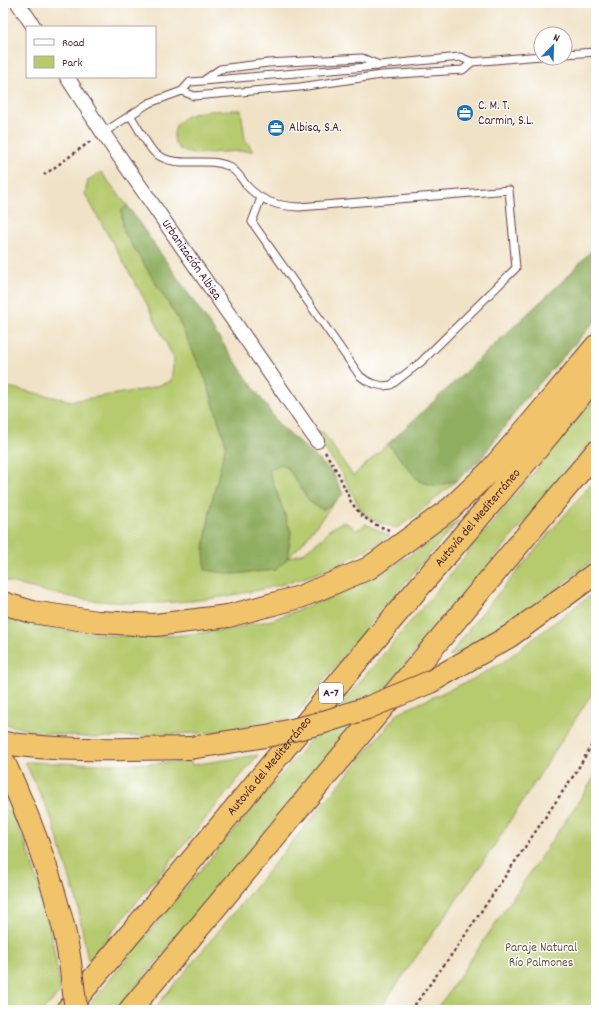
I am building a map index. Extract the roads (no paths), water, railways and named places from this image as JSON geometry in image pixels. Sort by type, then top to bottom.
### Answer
[{"type":"highway","points":[[3,603],[32,612],[98,622],[156,625],[228,616],[300,597],[369,568],[451,508],[489,472],[528,428],[596,346]]},
{"type":"highway","name":"Autovía del Mediterráneo","points":[[67,1010],[413,594],[537,449],[596,376]]},
{"type":"highway","points":[[130,1010],[596,452]]},
{"type":"highway","points":[[3,743],[21,746],[79,750],[190,748],[272,735],[320,723],[367,708],[430,682],[510,636],[596,573]]},
{"type":"highway","points":[[3,760],[18,791],[41,851],[61,915],[76,1010]]},
{"type":"street","points":[[18,3],[33,26]]},
{"type":"street","name":"Urbanización Albisa","points":[[68,78],[103,133],[317,441]]},
{"type":"lane","points":[[573,53],[596,52]]},
{"type":"lane","points":[[103,133],[149,103],[182,91],[190,82],[379,66],[460,57],[472,62],[533,57]]},
{"type":"lane","points":[[203,81],[220,69],[268,63],[362,58],[379,66]]},
{"type":"lane","points":[[182,91],[194,96],[300,87],[381,75],[463,70],[472,62]]},
{"type":"lane","points":[[130,115],[154,153],[168,159],[184,162],[217,162],[230,167],[240,175],[247,186],[261,198],[279,206],[298,207],[509,190],[516,268],[420,362],[391,384],[383,386],[367,381],[360,376],[252,222],[261,198]]},
{"type":"place","name":"C. M. T. Carmin, S.L.","points":[[465,113]]},
{"type":"place","name":"Albisa, S.A.","points":[[276,128]]},
{"type":"park label","name":"Paraje Natural Río Palmones","points":[[541,956]]}]
